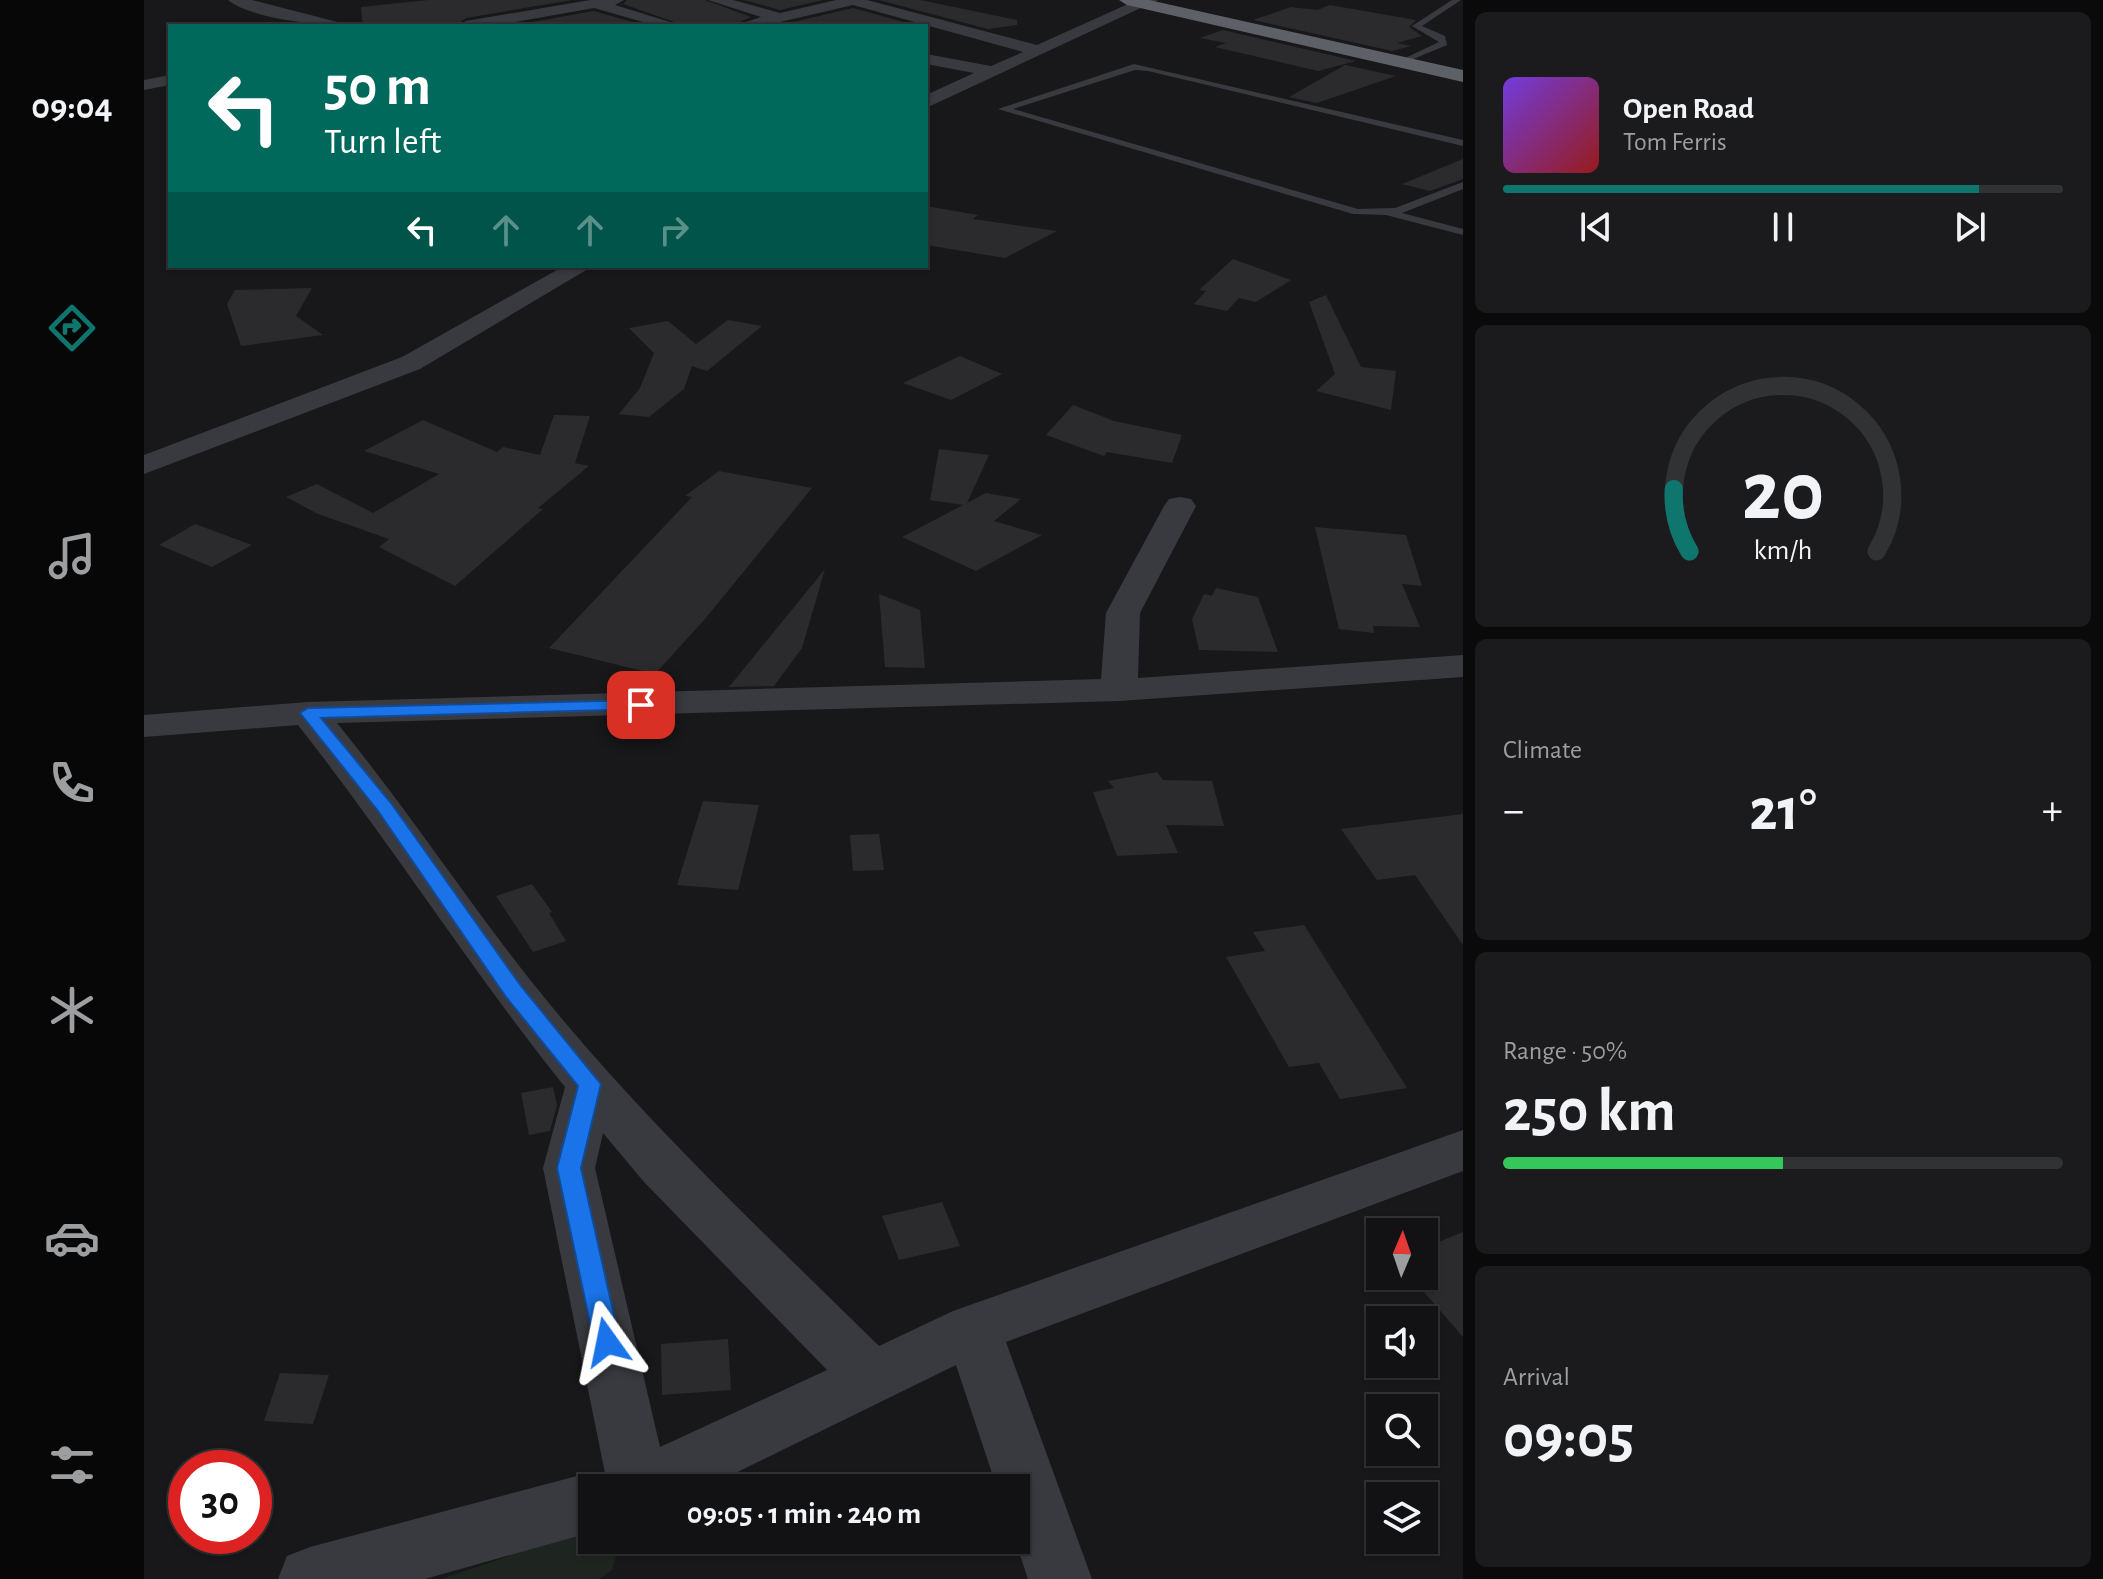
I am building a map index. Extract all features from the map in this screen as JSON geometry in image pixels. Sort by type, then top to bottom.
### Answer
[{"type":"highway","points":[[1161,0],[1408,59],[1463,76]]},
{"type":"highway","points":[[1139,1],[1408,59],[1463,67]]},
{"type":"street","points":[[236,0],[282,14],[334,24]]},
{"type":"street","points":[[477,24],[616,0]]},
{"type":"street","points":[[716,0],[806,24]]},
{"type":"street","points":[[750,24],[851,0],[1039,51]]},
{"type":"street","points":[[928,101],[1139,1]]},
{"type":"street","points":[[595,4],[668,24]]},
{"type":"street","points":[[477,10],[524,24]]},
{"type":"street","points":[[928,59],[994,72]]},
{"type":"street","points":[[144,85],[168,80]]},
{"type":"street","points":[[144,465],[411,363],[577,268]]},
{"type":"street","points":[[1119,690],[1123,613],[1180,506]]},
{"type":"street","points":[[144,726],[308,713],[1119,690],[1463,666]]},
{"type":"street","points":[[308,713],[384,807],[514,992],[590,1084],[662,1167],[872,1377]]},
{"type":"street","points":[[590,1084],[569,1168],[637,1474]]},
{"type":"street","points":[[669,1474],[973,1329],[1463,1150]]},
{"type":"street","points":[[973,1329],[1060,1579]]},
{"type":"street","points":[[310,1579],[578,1506]]},
{"type":"lane","points":[[1408,59],[1444,43],[1442,38],[1416,26],[1457,0]]},
{"type":"lane","points":[[1463,143],[1148,68],[1134,67],[1004,107],[1013,115],[1357,212],[1396,211],[1463,185]]},
{"type":"lane","points":[[1386,212],[1463,232]]},
{"type":"shaded area","points":[[578,1533],[578,1554],[617,1554],[612,1570],[599,1579],[441,1579]]},
{"type":"building","points":[[428,0],[572,0],[466,18],[458,24],[363,24],[361,7]]},
{"type":"building","points":[[627,0],[705,0],[751,17],[735,24],[680,24],[623,4]]},
{"type":"building","points":[[744,0],[823,0],[780,10]]},
{"type":"building","points":[[879,0],[920,0],[1017,20],[1017,25],[988,29]]},
{"type":"building","points":[[1330,5],[1416,20],[1409,27],[1422,36],[1397,43],[1411,46],[1392,51],[1253,20],[1291,7],[1317,10]]},
{"type":"building","points":[[853,8],[911,24],[785,24]]},
{"type":"building","points":[[594,11],[639,24],[521,24]]},
{"type":"building","points":[[1223,30],[1356,61],[1318,71],[1215,47],[1226,43],[1200,38]]},
{"type":"building","points":[[1345,65],[1396,76],[1317,103],[1289,97]]},
{"type":"building","points":[[1463,159],[1463,179],[1430,191],[1402,184]]},
{"type":"building","points":[[928,206],[978,215],[973,219],[1057,231],[1005,258],[928,245]]},
{"type":"building","points":[[1233,259],[1291,280],[1256,302],[1239,298],[1227,311],[1194,304],[1206,291],[1199,290]]},
{"type":"building","points":[[312,288],[296,316],[323,335],[241,346],[227,304],[235,290]]},
{"type":"building","points":[[1326,295],[1361,367],[1396,371],[1391,410],[1316,391],[1335,374],[1309,302]]},
{"type":"building","points":[[728,320],[762,326],[707,371],[692,366],[684,389],[649,417],[619,414],[640,388],[654,353],[629,328],[668,321],[696,344]]},
{"type":"building","points":[[960,356],[1002,374],[951,400],[903,383]]},
{"type":"building","points":[[1073,405],[1114,421],[1182,435],[1172,463],[1107,452],[1104,456],[1046,435]]},
{"type":"building","points":[[554,415],[590,416],[575,463],[589,466],[538,508],[543,509],[455,586],[379,547],[389,539],[318,514],[286,497],[317,484],[373,513],[439,474],[364,451],[423,420],[497,452],[503,447],[540,455]]},
{"type":"building","points":[[939,449],[989,455],[967,503],[986,493],[1021,499],[994,521],[1042,535],[976,571],[902,537],[963,505],[930,500]]},
{"type":"building","points":[[719,471],[812,488],[705,619],[655,674],[549,648],[692,497],[685,496]]},
{"type":"building","points":[[195,524],[252,545],[212,567],[159,545]]},
{"type":"building","points":[[1315,527],[1406,535],[1422,586],[1402,584],[1420,627],[1373,626],[1374,633],[1339,629]]},
{"type":"building","points":[[825,569],[802,648],[774,686],[729,687]]},
{"type":"building","points":[[1216,588],[1258,597],[1278,652],[1199,650],[1192,619],[1204,594],[1212,596]]},
{"type":"building","points":[[879,594],[920,610],[925,668],[885,667]]},
{"type":"building","points":[[1157,772],[1163,780],[1212,781],[1224,826],[1166,825],[1178,853],[1117,856],[1093,792],[1114,788],[1108,781]]},
{"type":"building","points":[[703,801],[759,805],[738,890],[677,885]]},
{"type":"building","points":[[1463,814],[1463,945],[1415,875],[1377,880],[1341,829]]},
{"type":"building","points":[[879,834],[884,870],[853,871],[850,835]]},
{"type":"building","points":[[532,884],[552,912],[549,913],[566,941],[533,952],[496,896]]},
{"type":"building","points":[[1304,925],[1407,1088],[1340,1099],[1319,1063],[1289,1067],[1226,957],[1265,951],[1253,932]]},
{"type":"building","points":[[553,1087],[557,1105],[550,1131],[529,1135],[521,1093]]},
{"type":"building","points":[[942,1202],[960,1246],[899,1260],[882,1216]]},
{"type":"building","points":[[1463,1232],[1463,1337],[1424,1292],[1438,1290],[1438,1242]]},
{"type":"building","points":[[728,1339],[731,1390],[662,1395],[661,1344]]},
{"type":"building","points":[[280,1373],[329,1375],[313,1424],[264,1421]]},
{"type":"route","points":[[607,1342],[569,1168],[590,1084],[514,992],[384,807],[308,713],[641,705]]}]
